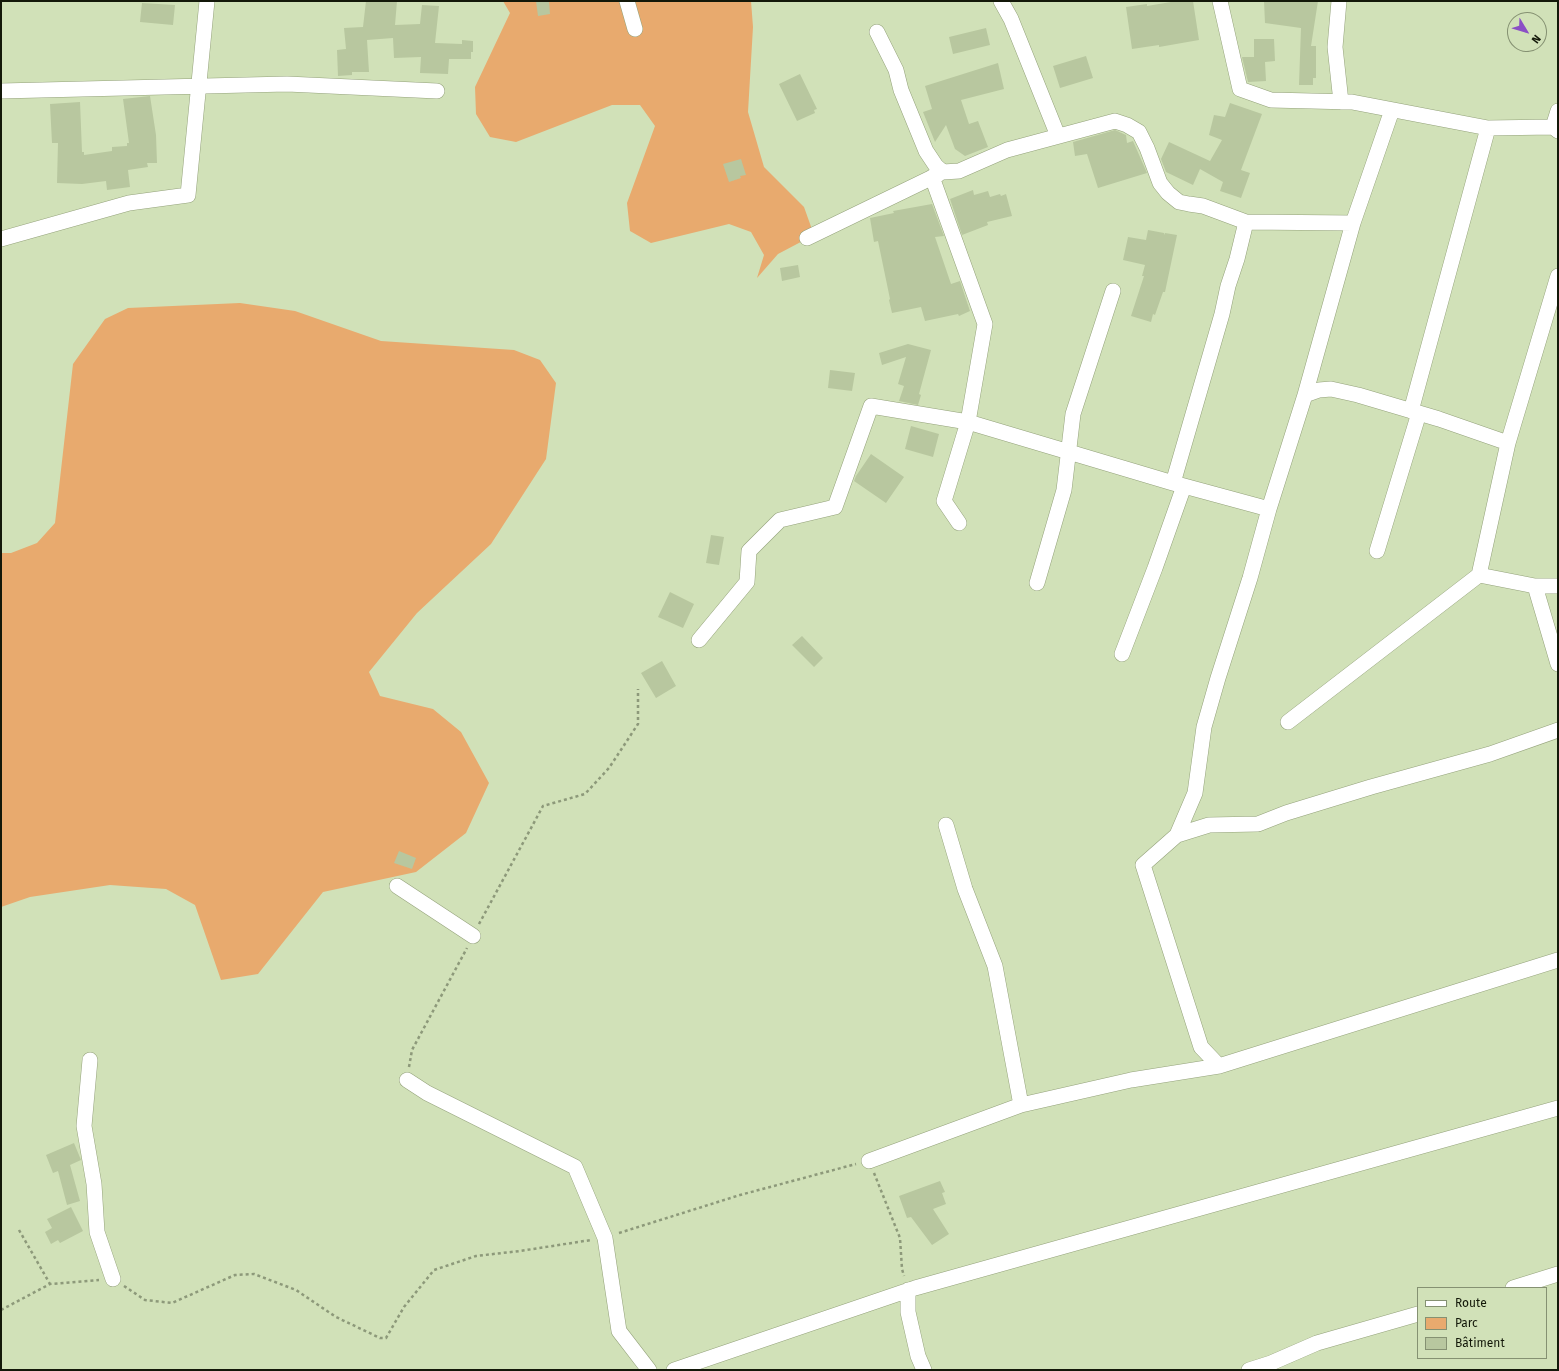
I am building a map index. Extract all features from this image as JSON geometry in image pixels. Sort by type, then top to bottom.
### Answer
[{"type":"street","points":[[1,239],[129,203],[188,195],[207,1]]},
{"type":"street","points":[[627,1],[635,29]]},
{"type":"street","points":[[1001,1],[1011,19],[1058,136]]},
{"type":"street","points":[[1220,1],[1240,89],[1271,100],[1352,102],[1488,128],[1556,129],[1558,111]]},
{"type":"street","points":[[1339,1],[1335,47],[1341,102]]},
{"type":"street","points":[[877,32],[896,70],[901,90],[926,151],[936,166],[985,324],[968,422],[944,501],[959,523]]},
{"type":"street","points":[[1,91],[287,84],[437,91]]},
{"type":"street","points":[[1218,1066],[1201,1047],[1143,865],[1176,835],[1195,793],[1204,727],[1250,578],[1269,509],[1305,395],[1353,223],[1392,110]]},
{"type":"street","points":[[807,238],[938,174],[959,170],[1007,150],[1115,121],[1127,125],[1139,132],[1147,148],[1160,183],[1168,193],[1179,202],[1202,206],[1246,222],[1353,223]]},
{"type":"street","points":[[1376,551],[1415,412],[1488,128]]},
{"type":"street","points":[[1122,654],[1155,568],[1246,222]]},
{"type":"street","points":[[1288,722],[1479,575],[1508,443],[1558,276]]},
{"type":"street","points":[[1037,583],[1064,490],[1073,414],[1113,291]]},
{"type":"street","points":[[1305,395],[1319,390],[1331,390],[1358,395],[1508,443]]},
{"type":"street","points":[[699,640],[747,582],[750,551],[780,520],[835,507],[872,406],[968,422],[1178,485],[1269,509]]},
{"type":"street","points":[[1479,575],[1535,586],[1558,586]]},
{"type":"street","points":[[1535,586],[1558,664]]},
{"type":"street","points":[[1176,835],[1209,825],[1258,824],[1286,813],[1490,754],[1558,730]]},
{"type":"street","points":[[946,825],[965,889],[995,966],[1021,1105]]},
{"type":"street","points":[[397,886],[473,936]]},
{"type":"street","points":[[870,1161],[1021,1105],[1131,1080],[1218,1066],[1558,960]]},
{"type":"street","points":[[90,1060],[84,1126],[94,1184],[97,1232],[113,1279]]},
{"type":"street","points":[[407,1080],[427,1093],[575,1168],[605,1238],[619,1331],[649,1370]]},
{"type":"street","points":[[674,1370],[908,1290],[1558,1108]]},
{"type":"street","points":[[1516,1287],[1558,1274]]},
{"type":"street","points":[[908,1290],[908,1312],[918,1356],[924,1370]]},
{"type":"street","points":[[1249,1370],[1271,1363],[1317,1343],[1417,1314]]},
{"type":"path","points":[[407,1080],[412,1050],[543,806],[585,794],[609,768],[638,724],[638,689]]},
{"type":"path","points":[[870,1161],[900,1238],[902,1269],[908,1290]]},
{"type":"path","points":[[19,1230],[50,1284]]},
{"type":"path","points":[[1,1310],[50,1284],[113,1279],[145,1300],[172,1303],[235,1275],[254,1274],[296,1290],[336,1317],[380,1338]]},
{"type":"green space","points":[[503,1],[751,1],[753,27],[748,112],[764,167],[804,207],[814,235],[778,254],[757,278],[764,255],[751,232],[729,224],[651,243],[630,231],[627,203],[655,126],[640,105],[612,105],[516,142],[490,137],[476,114],[475,87],[510,13]]},
{"type":"green space","points":[[240,303],[295,311],[381,341],[514,350],[540,360],[556,383],[546,459],[491,544],[417,613],[369,672],[380,696],[433,709],[461,732],[489,783],[466,833],[416,872],[323,892],[258,974],[221,980],[195,905],[166,889],[110,885],[30,897],[1,907],[1,553],[11,553],[37,543],[55,523],[73,364],[105,319],[128,308]]},
{"type":"building","points":[[366,1],[397,1],[395,25],[420,24],[422,5],[439,6],[435,43],[462,44],[462,40],[473,41],[473,52],[471,52],[471,59],[449,59],[448,74],[420,73],[421,57],[394,58],[393,38],[367,40],[369,72],[352,72],[352,75],[338,76],[337,50],[346,49],[344,28],[363,27]]},
{"type":"building","points":[[536,1],[549,1],[550,14],[538,16]]},
{"type":"building","points":[[1177,1],[1193,1],[1199,40],[1159,47],[1159,45],[1132,49],[1126,7],[1147,4],[1147,6]]},
{"type":"building","points":[[1264,1],[1318,1],[1311,46],[1316,46],[1316,78],[1313,78],[1313,85],[1299,85],[1301,28],[1265,23]]},
{"type":"building","points":[[142,3],[175,5],[173,25],[140,22]]},
{"type":"building","points":[[986,28],[990,45],[953,54],[949,37]]},
{"type":"building","points":[[1254,39],[1274,39],[1275,61],[1265,62],[1266,81],[1248,82],[1242,57],[1254,57]]},
{"type":"building","points":[[1086,56],[1093,78],[1060,88],[1053,66]]},
{"type":"building","points":[[998,63],[1004,89],[961,100],[969,124],[978,121],[988,147],[965,156],[955,149],[946,125],[935,142],[923,112],[932,109],[925,86]]},
{"type":"building","points":[[800,74],[817,109],[814,110],[815,113],[797,121],[779,84]]},
{"type":"building","points":[[150,96],[156,135],[157,163],[147,163],[148,167],[128,170],[130,187],[107,190],[106,181],[82,184],[57,183],[58,143],[52,143],[50,104],[80,102],[82,152],[84,152],[84,155],[112,151],[112,147],[127,146],[127,143],[129,143],[123,99]]},
{"type":"building","points":[[1230,103],[1262,114],[1241,170],[1250,173],[1241,198],[1220,191],[1223,182],[1200,169],[1193,185],[1166,172],[1161,159],[1169,142],[1210,161],[1222,140],[1209,135],[1214,115],[1225,117]]},
{"type":"building","points":[[1115,130],[1126,135],[1127,143],[1133,141],[1147,173],[1098,188],[1087,154],[1075,156],[1073,142]]},
{"type":"building","points":[[741,159],[746,175],[740,176],[741,178],[729,182],[723,164]]},
{"type":"building","points":[[973,190],[974,195],[988,191],[990,197],[1006,194],[1012,216],[987,222],[988,225],[962,235],[950,199]]},
{"type":"building","points":[[932,204],[944,236],[935,237],[951,284],[960,281],[970,311],[959,316],[958,314],[925,321],[921,307],[892,313],[878,241],[874,242],[870,218],[894,213],[893,211]]},
{"type":"building","points":[[1148,230],[1164,233],[1164,235],[1165,233],[1177,235],[1165,292],[1163,292],[1151,322],[1131,316],[1144,276],[1142,276],[1145,265],[1123,260],[1128,237],[1146,240]]},
{"type":"building","points":[[798,265],[800,277],[782,281],[780,268]]},
{"type":"building","points":[[908,344],[931,350],[919,394],[921,395],[918,405],[899,401],[904,386],[898,384],[906,357],[882,365],[879,353]]},
{"type":"building","points":[[830,370],[855,373],[852,391],[828,388]]},
{"type":"building","points":[[911,426],[939,434],[933,457],[905,449]]},
{"type":"building","points":[[871,454],[904,477],[886,503],[854,481]]},
{"type":"building","points":[[711,535],[724,537],[719,565],[706,563]]},
{"type":"building","points":[[670,592],[694,604],[683,628],[658,617]]},
{"type":"building","points":[[802,636],[823,658],[814,667],[792,645]]},
{"type":"building","points":[[662,661],[676,686],[656,698],[641,673]]},
{"type":"building","points":[[399,851],[416,858],[412,869],[394,863]]},
{"type":"building","points":[[74,1143],[81,1160],[70,1165],[80,1201],[67,1205],[58,1171],[53,1173],[46,1155]]},
{"type":"building","points":[[940,1181],[945,1192],[942,1193],[946,1204],[933,1209],[949,1234],[932,1245],[911,1217],[907,1218],[899,1196]]},
{"type":"building","points":[[71,1207],[83,1231],[60,1243],[58,1240],[51,1244],[45,1232],[52,1228],[47,1219]]}]
